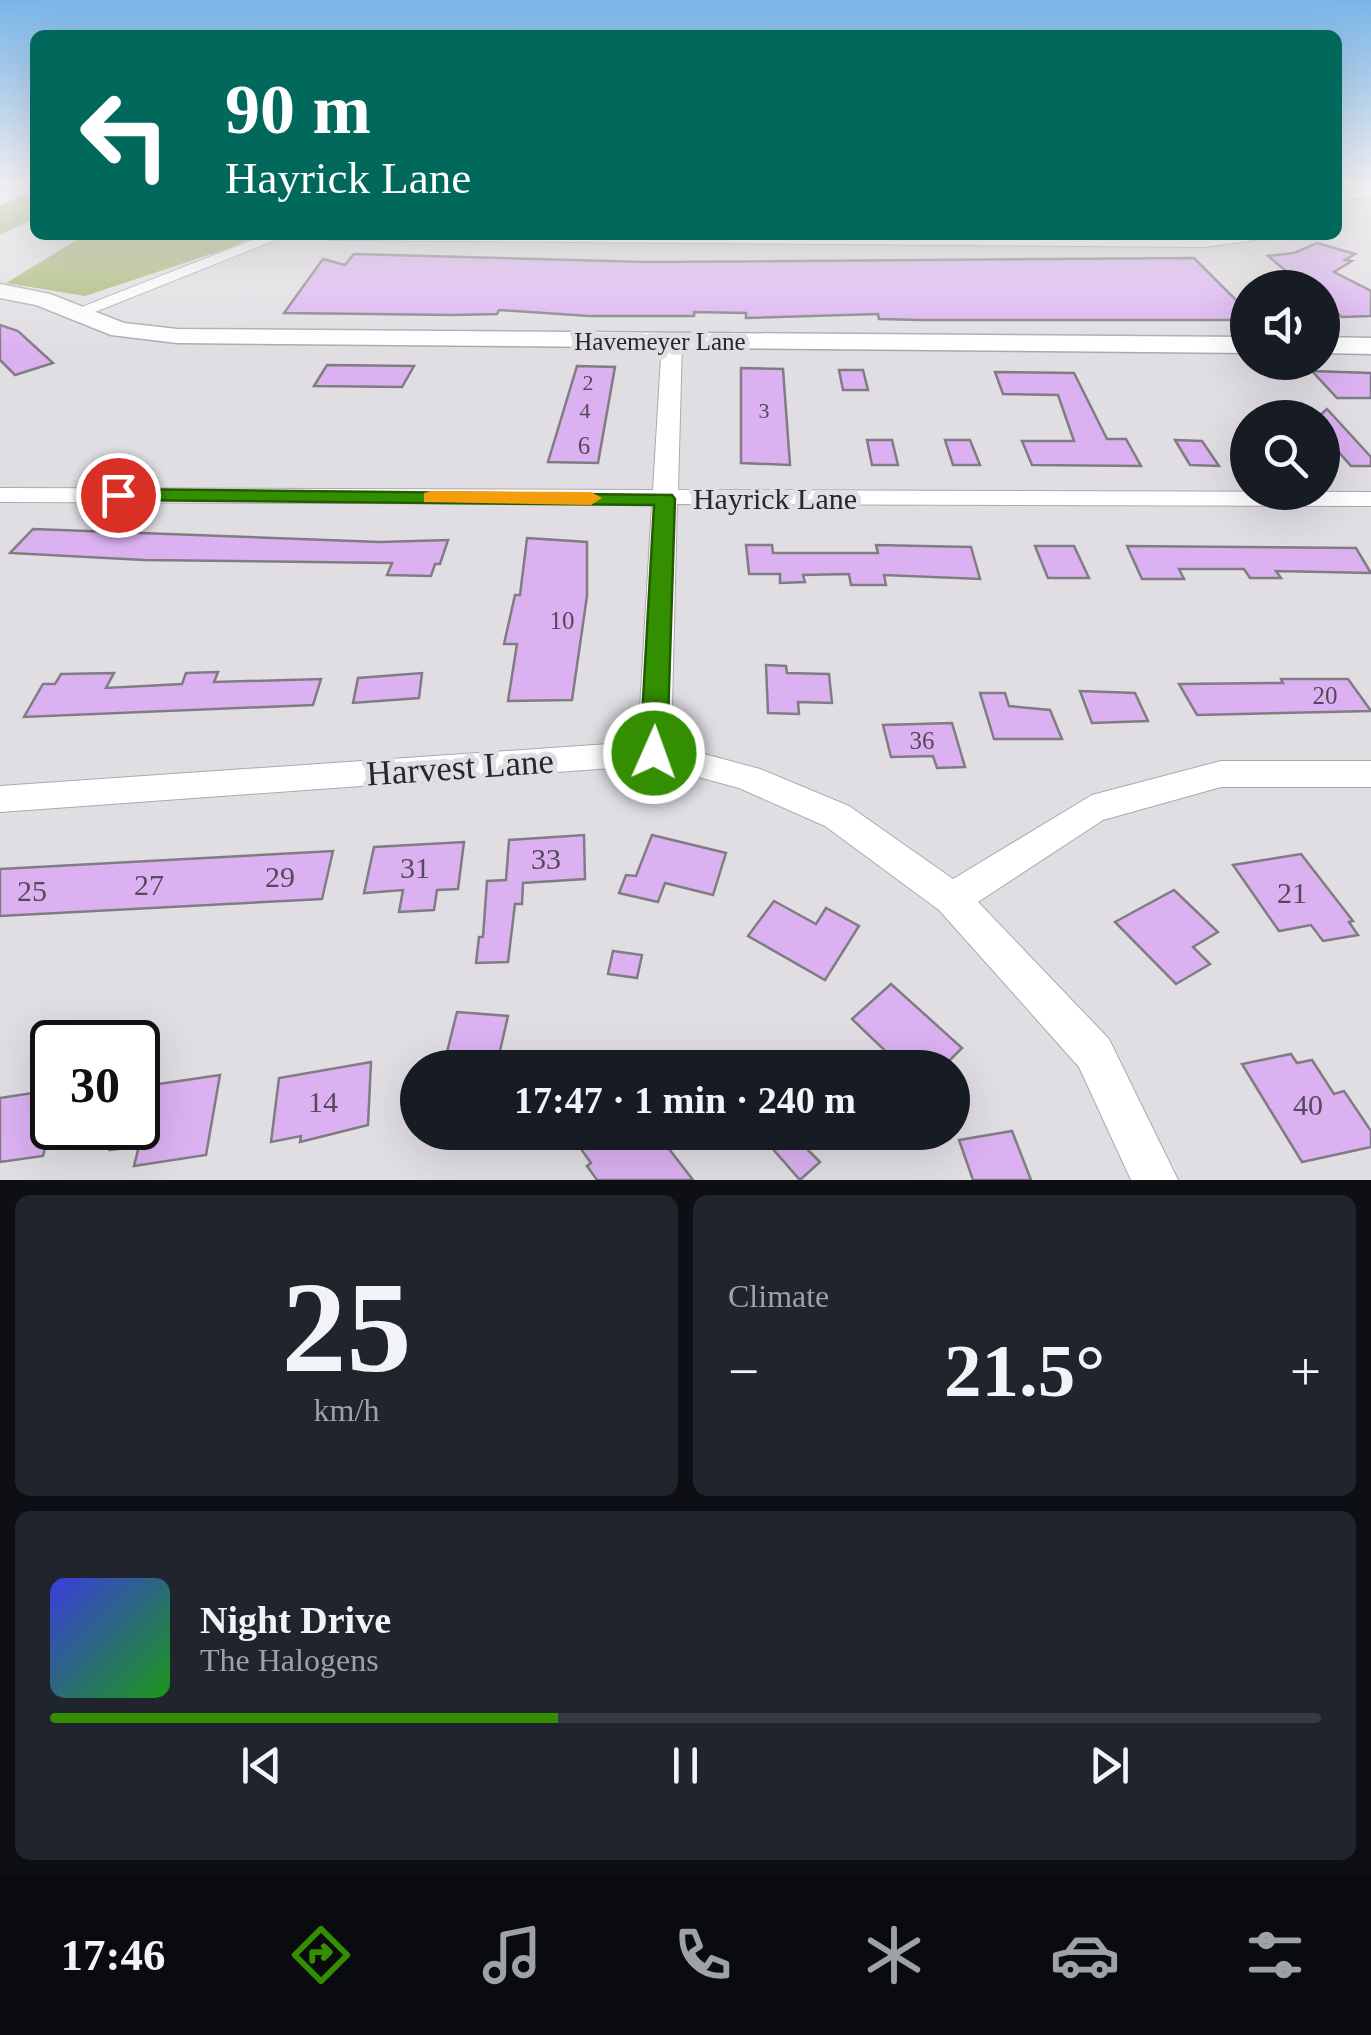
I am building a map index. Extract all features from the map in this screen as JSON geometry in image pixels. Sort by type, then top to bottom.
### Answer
[{"type":"street","points":[[78,312],[267,240]]},
{"type":"street","points":[[1158,240],[1218,240]]},
{"type":"street","name":"Havemeyer Lane","points":[[0,291],[42,299],[120,330],[177,336],[1230,346]]},
{"type":"street","points":[[654,753],[672,341]]},
{"type":"street","points":[[1340,346],[1371,346]]},
{"type":"street","name":"Hayrick Lane","points":[[0,494],[1371,499]]},
{"type":"street","name":"Harvest Lane","points":[[0,800],[654,753],[748,778],[837,816],[952,900],[1094,1053],[1155,1180]]},
{"type":"street","points":[[952,900],[1092,809],[1221,774],[1371,774]]},
{"type":"green space","points":[[77,240],[247,240],[85,296],[6,283]]},
{"type":"building","points":[[1317,243],[1355,254],[1345,260],[1352,261],[1337,270],[1285,270],[1268,256],[1294,253]]},
{"type":"building","points":[[354,254],[646,262],[1194,258],[1230,294],[1230,320],[921,320],[879,319],[878,314],[746,318],[746,313],[694,312],[694,316],[589,316],[499,310],[497,314],[454,315],[284,313],[323,259],[345,265]]},
{"type":"building","points":[[1340,275],[1371,291],[1371,316],[1342,317]]},
{"type":"building","points":[[0,325],[18,331],[53,363],[15,375],[0,360]]},
{"type":"building","points":[[327,365],[414,366],[402,387],[314,386]]},
{"type":"building","points":[[577,366],[615,367],[598,463],[548,462]]},
{"type":"building","points":[[741,368],[783,369],[790,465],[741,463]]},
{"type":"building","points":[[839,370],[863,370],[868,390],[843,390]]},
{"type":"building","points":[[995,372],[1074,373],[1107,439],[1126,439],[1141,466],[1032,465],[1022,441],[1074,441],[1058,395],[1003,394]]},
{"type":"building","points":[[1340,372],[1371,373],[1371,398],[1337,398],[1320,380],[1340,380]]},
{"type":"building","points":[[1340,423],[1371,457],[1371,466],[1351,466],[1340,453]]},
{"type":"building","points":[[867,440],[892,440],[898,465],[872,465]]},
{"type":"building","points":[[945,440],[970,440],[980,465],[953,465]]},
{"type":"building","points":[[1175,440],[1202,441],[1219,466],[1190,465]]},
{"type":"building","points":[[33,529],[380,542],[448,540],[440,564],[435,564],[431,576],[387,575],[392,563],[144,560],[10,553]]},
{"type":"building","points":[[527,538],[587,542],[587,596],[572,700],[508,701],[517,644],[504,644],[515,595],[520,595]]},
{"type":"building","points":[[746,545],[772,545],[773,553],[878,553],[876,545],[971,547],[980,579],[884,575],[886,585],[851,585],[849,574],[803,575],[805,582],[780,583],[780,574],[749,574]]},
{"type":"building","points":[[1035,546],[1074,546],[1089,578],[1048,578]]},
{"type":"building","points":[[1127,546],[1356,548],[1371,573],[1276,571],[1281,578],[1250,578],[1244,569],[1179,569],[1184,579],[1142,579]]},
{"type":"building","points":[[766,665],[786,666],[787,673],[829,674],[832,703],[798,702],[799,714],[768,713]]},
{"type":"building","points":[[218,672],[214,682],[321,679],[313,705],[24,717],[43,684],[55,684],[61,674],[114,673],[106,688],[182,684],[186,673]]},
{"type":"building","points":[[422,673],[419,698],[353,703],[358,678]]},
{"type":"building","points":[[1281,679],[1348,679],[1371,711],[1197,715],[1179,684],[1283,683]]},
{"type":"building","points":[[1080,691],[1135,693],[1148,721],[1092,723]]},
{"type":"building","points":[[980,693],[1005,693],[1009,706],[1050,710],[1062,739],[994,739]]},
{"type":"building","points":[[952,723],[965,767],[937,768],[933,756],[891,757],[883,725]]},
{"type":"building","points":[[584,835],[585,879],[523,883],[522,904],[515,904],[508,962],[476,963],[479,937],[483,937],[487,881],[506,880],[509,840]]},
{"type":"building","points":[[652,835],[726,853],[713,895],[665,883],[658,902],[619,893],[626,875],[636,876]]},
{"type":"building","points":[[464,842],[458,889],[437,890],[434,910],[399,912],[403,890],[364,893],[374,847]]},
{"type":"building","points":[[333,851],[322,899],[0,916],[0,869]]},
{"type":"building","points":[[1301,854],[1353,921],[1349,922],[1358,935],[1323,941],[1311,925],[1279,931],[1233,865]]},
{"type":"building","points":[[1174,890],[1218,932],[1193,947],[1210,964],[1176,984],[1115,922]]},
{"type":"building","points":[[774,901],[816,924],[826,908],[859,926],[825,980],[748,936]]},
{"type":"building","points":[[613,951],[642,955],[637,978],[608,974]]},
{"type":"building","points":[[891,984],[962,1048],[884,1050],[852,1019]]},
{"type":"building","points":[[457,1012],[508,1016],[500,1050],[448,1050]]},
{"type":"building","points":[[1291,1054],[1297,1063],[1312,1060],[1334,1094],[1344,1091],[1371,1131],[1371,1147],[1302,1162],[1242,1064]]},
{"type":"building","points":[[371,1062],[368,1125],[300,1142],[301,1136],[271,1142],[279,1078]]},
{"type":"building","points":[[220,1075],[206,1155],[134,1166],[138,1150],[160,1150],[160,1084]]},
{"type":"building","points":[[30,1093],[30,1150],[45,1150],[43,1156],[0,1162],[0,1098]]},
{"type":"building","points":[[1012,1131],[1031,1180],[973,1180],[962,1150],[970,1150],[970,1138]]},
{"type":"building","points":[[582,1150],[670,1150],[693,1180],[597,1180],[587,1166],[591,1163]]},
{"type":"building","points":[[774,1150],[808,1150],[820,1162],[800,1180]]},
{"type":"slow traffic","points":[[431,497],[591,498]]},
{"type":"route","points":[[118,495],[664,499],[654,753]]}]
